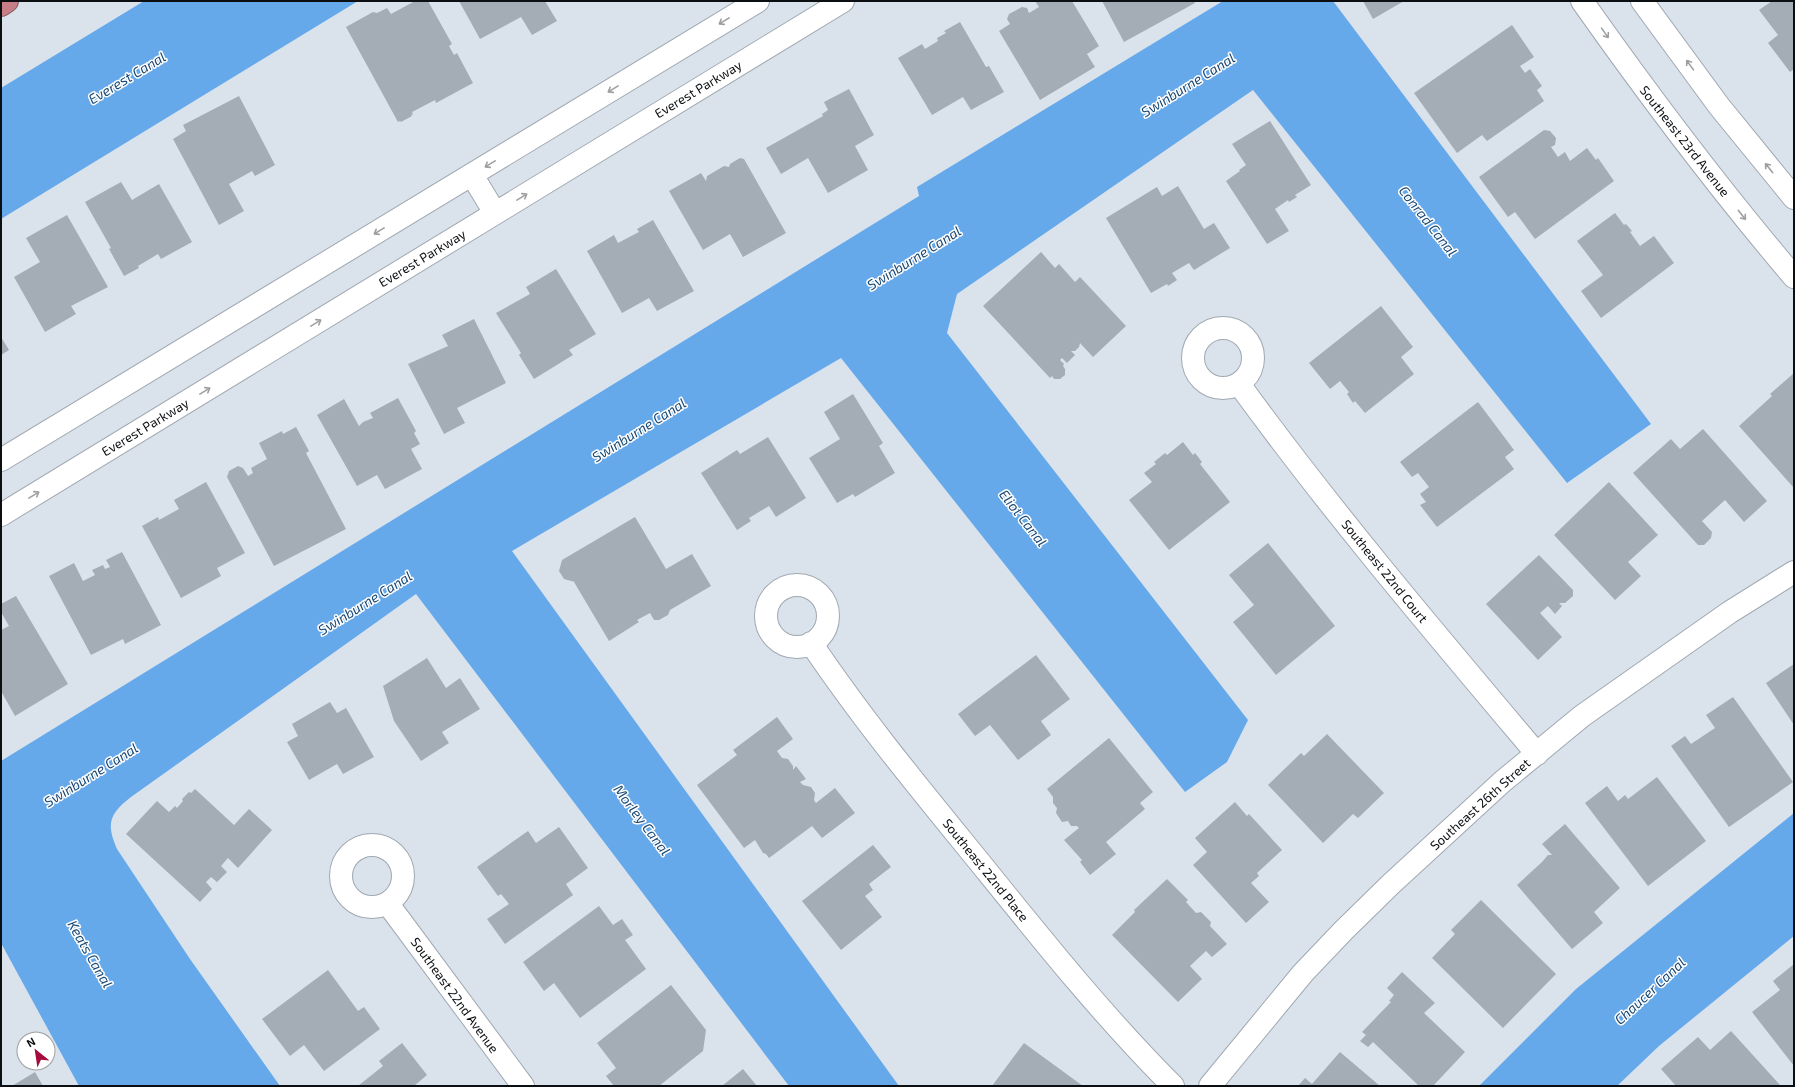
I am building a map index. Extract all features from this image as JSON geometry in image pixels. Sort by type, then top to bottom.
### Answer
[{"type":"highway","points":[[1,5],[7,1]]},
{"type":"street","points":[[1,460],[758,1]]},
{"type":"street","name":"Everest Parkway","points":[[1,515],[842,1]]},
{"type":"street","name":"Southeast 23rd Avenue","points":[[1582,1],[1650,96],[1762,239],[1794,277]]},
{"type":"street","points":[[1642,1],[1719,106],[1794,198]]},
{"type":"street","points":[[472,175],[495,214]]},
{"type":"street","name":"Southeast 22nd Court","points":[[1239,384],[1273,431],[1378,565],[1537,754]]},
{"type":"street","name":"Southeast 26th Street","points":[[1210,1086],[1303,973],[1344,930],[1391,884],[1502,782],[1582,716],[1708,627],[1794,572]]},
{"type":"street","name":"Southeast 22nd Place","points":[[811,643],[851,700],[1066,969],[1142,1055],[1173,1086]]},
{"type":"street","name":"Southeast 22nd Avenue","points":[[388,904],[522,1086]]},
{"type":"water","name":"Everest Canal","points":[[144,1],[358,1],[1,219],[1,88]]},
{"type":"water","points":[[1223,1],[1333,1],[1651,424],[1567,483],[1253,90],[957,294],[947,333],[1248,720],[1227,762],[1185,792],[841,358],[512,551],[899,1086],[789,1086],[416,594],[131,797],[118,809],[112,820],[111,833],[117,849],[190,959],[280,1086],[79,1086],[56,1044],[56,1031],[49,1031],[1,943],[1,761],[919,196],[917,187]]},
{"type":"water","name":"Chaucer Canal","points":[[1794,813],[1794,936],[1659,1046],[1617,1086],[1479,1086],[1576,989]]},
{"type":"building","points":[[415,1],[428,1],[452,44],[449,46],[454,55],[457,53],[473,83],[436,103],[435,100],[412,112],[412,116],[398,122],[346,27],[373,12],[377,13],[387,8],[391,14]]},
{"type":"building","points":[[459,1],[545,1],[557,21],[532,35],[521,17],[480,39]]},
{"type":"building","points":[[1035,1],[1072,1],[1099,46],[1087,54],[1095,67],[1040,100],[999,31],[1010,24],[1007,19],[1009,14],[1022,7],[1027,8],[1029,13],[1039,7]]},
{"type":"building","points":[[1102,1],[1194,1],[1195,3],[1124,42]]},
{"type":"building","points":[[1363,1],[1404,1],[1373,19]]},
{"type":"building","points":[[1772,1],[1794,1],[1794,69],[1790,72],[1768,43],[1778,35],[1759,10]]},
{"type":"building","points":[[960,22],[986,67],[989,66],[1004,92],[971,110],[963,97],[932,115],[898,58],[922,44],[925,49],[938,41],[937,38],[946,33],[944,31]]},
{"type":"building","points":[[1512,25],[1534,57],[1520,66],[1525,73],[1530,69],[1542,86],[1537,90],[1544,101],[1487,141],[1482,135],[1457,153],[1414,93]]},
{"type":"building","points":[[849,89],[874,135],[855,146],[868,170],[828,193],[808,158],[781,174],[766,148],[823,116],[822,114],[828,110],[824,102]]},
{"type":"building","points":[[239,96],[275,165],[255,176],[252,171],[229,184],[244,211],[219,225],[173,139],[186,131],[183,125]]},
{"type":"building","points":[[1270,121],[1311,185],[1295,195],[1297,197],[1289,202],[1288,200],[1275,209],[1289,231],[1267,244],[1226,181],[1246,165],[1232,144]]},
{"type":"building","points":[[1544,130],[1550,131],[1556,138],[1555,145],[1551,147],[1558,157],[1565,152],[1570,161],[1587,148],[1596,160],[1598,158],[1614,181],[1535,239],[1515,212],[1508,217],[1479,177]]},
{"type":"building","points":[[740,158],[744,159],[786,233],[743,257],[730,234],[703,250],[669,191],[701,173],[706,181],[707,176],[724,166],[729,167],[730,164]]},
{"type":"building","points":[[121,182],[132,200],[159,184],[192,242],[161,259],[158,254],[138,266],[139,268],[124,276],[109,249],[111,248],[85,202]]},
{"type":"building","points":[[1178,186],[1204,229],[1214,223],[1230,248],[1194,270],[1189,263],[1172,273],[1177,280],[1168,286],[1167,284],[1151,293],[1106,218],[1157,187],[1162,196]]},
{"type":"building","points":[[1615,213],[1624,225],[1626,224],[1632,231],[1630,232],[1640,246],[1654,236],[1674,263],[1601,318],[1581,291],[1603,275],[1577,241]]},
{"type":"building","points":[[67,215],[108,287],[71,306],[76,314],[45,332],[14,277],[40,262],[26,238]]},
{"type":"building","points":[[653,220],[694,291],[657,311],[649,298],[622,313],[587,251],[614,235],[618,243],[639,232],[637,229]]},
{"type":"building","points":[[1041,252],[1055,268],[1059,264],[1075,282],[1080,277],[1126,326],[1093,357],[1080,343],[1079,347],[1075,351],[1071,351],[1075,355],[1067,363],[1062,358],[1060,360],[1064,364],[1065,375],[1060,379],[1054,379],[1052,376],[1050,378],[983,306]]},
{"type":"building","points":[[556,269],[596,334],[569,350],[573,355],[534,379],[519,355],[521,353],[496,313],[530,294],[526,287]]},
{"type":"building","points":[[1381,306],[1413,347],[1401,357],[1414,374],[1365,413],[1355,401],[1353,403],[1347,394],[1349,392],[1340,381],[1330,389],[1309,363]]},
{"type":"building","points":[[474,319],[506,383],[457,408],[465,423],[444,434],[408,364],[448,346],[442,335]]},
{"type":"building","points":[[1,337],[9,350],[1,355]]},
{"type":"building","points":[[1794,373],[1793,487],[1739,426],[1772,396],[1770,394]]},
{"type":"building","points":[[853,394],[883,443],[879,446],[895,473],[855,497],[853,494],[837,503],[809,458],[840,439],[824,412]]},
{"type":"building","points":[[398,398],[416,431],[414,433],[420,444],[411,449],[422,469],[385,489],[377,475],[357,486],[317,415],[344,399],[359,426],[363,422],[373,418],[370,413]]},
{"type":"building","points":[[1478,402],[1514,450],[1505,457],[1514,469],[1437,527],[1420,505],[1426,502],[1420,494],[1429,487],[1418,473],[1412,477],[1400,462]]},
{"type":"building","points":[[296,427],[309,451],[306,453],[346,529],[274,566],[227,477],[229,471],[238,466],[243,468],[248,476],[253,473],[251,468],[267,459],[259,443],[282,431],[283,434]]},
{"type":"building","points":[[1703,429],[1767,501],[1744,522],[1725,500],[1702,521],[1712,532],[1711,538],[1704,545],[1698,545],[1633,473],[1671,439],[1680,449]]},
{"type":"building","points":[[768,437],[806,498],[776,517],[769,506],[749,518],[751,521],[737,530],[701,473],[737,450],[740,454]]},
{"type":"building","points":[[1183,442],[1193,455],[1195,453],[1202,462],[1200,464],[1230,502],[1169,550],[1129,500],[1152,482],[1144,473],[1156,464],[1154,462],[1165,453],[1167,455]]},
{"type":"building","points":[[206,482],[245,553],[217,568],[221,576],[181,598],[142,526],[158,517],[159,520],[179,509],[174,500]]},
{"type":"building","points":[[1609,482],[1658,535],[1628,562],[1641,576],[1615,600],[1554,535]]},
{"type":"building","points":[[635,517],[666,569],[692,554],[711,586],[670,610],[668,615],[659,620],[654,620],[650,613],[637,620],[639,622],[609,641],[575,582],[564,579],[559,571],[562,560]]},
{"type":"building","points":[[1268,543],[1335,626],[1276,675],[1233,622],[1254,605],[1229,575]]},
{"type":"building","points":[[122,552],[161,625],[125,644],[123,639],[91,655],[49,576],[74,563],[83,581],[95,575],[92,570],[103,565],[105,569],[110,567],[106,560]]},
{"type":"building","points":[[1539,555],[1573,590],[1573,596],[1565,603],[1559,603],[1562,606],[1555,614],[1548,606],[1540,613],[1562,637],[1538,660],[1486,604]]},
{"type":"building","points":[[16,596],[68,684],[15,716],[1,691],[1,630],[9,626],[1,612],[1,604]]},
{"type":"building","points":[[1036,655],[1070,699],[1041,721],[1051,735],[1018,760],[990,725],[975,736],[958,714]]},
{"type":"building","points":[[427,658],[446,688],[460,678],[480,709],[442,732],[449,743],[421,761],[394,721],[383,686]]},
{"type":"building","points":[[1794,664],[1794,725],[1766,683]]},
{"type":"building","points":[[1733,697],[1793,782],[1729,827],[1671,746],[1685,736],[1691,744],[1715,728],[1706,715]]},
{"type":"building","points":[[330,702],[337,713],[346,708],[374,757],[343,774],[337,764],[309,780],[287,742],[298,736],[292,724]]},
{"type":"building","points":[[777,717],[793,739],[777,751],[782,758],[788,759],[793,766],[793,770],[796,766],[806,779],[800,782],[803,785],[811,787],[815,793],[814,800],[816,803],[835,788],[855,813],[822,838],[812,826],[769,858],[763,853],[755,840],[744,848],[697,785],[737,755],[733,750]]},
{"type":"building","points":[[1327,734],[1384,793],[1358,818],[1353,814],[1323,843],[1268,785],[1301,753],[1304,756]]},
{"type":"building","points":[[1109,738],[1153,792],[1140,803],[1145,809],[1106,842],[1116,854],[1090,875],[1080,862],[1082,860],[1064,840],[1079,828],[1077,826],[1071,826],[1068,821],[1062,822],[1056,813],[1057,808],[1053,803],[1053,797],[1047,789]]},
{"type":"building","points":[[1657,777],[1706,841],[1648,886],[1585,803],[1607,786],[1618,801],[1625,795],[1628,799]]},
{"type":"building","points":[[195,789],[234,825],[249,809],[272,830],[238,868],[228,858],[221,866],[227,872],[217,882],[211,877],[206,882],[212,889],[200,902],[126,834],[157,801],[169,812],[175,806],[177,808],[183,801],[182,799],[189,792],[191,793]]},
{"type":"building","points":[[1235,802],[1247,816],[1249,814],[1282,850],[1257,873],[1259,876],[1251,883],[1269,902],[1246,923],[1193,865],[1207,852],[1195,838]]},
{"type":"building","points":[[1565,824],[1620,888],[1594,912],[1603,923],[1572,949],[1517,885],[1548,855],[1552,855],[1542,844]]},
{"type":"building","points":[[559,827],[588,868],[566,884],[573,895],[505,944],[487,919],[509,904],[501,894],[498,896],[477,867],[528,831],[536,843]]},
{"type":"building","points":[[873,845],[891,867],[869,884],[873,890],[865,896],[882,917],[841,950],[802,901]]},
{"type":"building","points":[[1167,879],[1188,900],[1186,902],[1196,913],[1201,912],[1211,922],[1210,926],[1227,944],[1212,957],[1206,951],[1190,966],[1202,979],[1178,1002],[1112,935],[1135,912],[1134,910]]},
{"type":"building","points":[[1481,900],[1556,974],[1503,1028],[1432,958],[1455,934],[1451,930]]},
{"type":"building","points":[[599,906],[613,925],[622,919],[633,935],[625,940],[646,969],[580,1018],[554,983],[544,991],[523,962]]},
{"type":"building","points":[[1794,964],[1794,1066],[1752,1012],[1780,990],[1773,981]]},
{"type":"building","points":[[328,970],[358,1011],[364,1007],[380,1029],[324,1071],[304,1045],[290,1056],[262,1019]]},
{"type":"building","points":[[1402,972],[1435,1003],[1424,1013],[1465,1052],[1433,1086],[1419,1086],[1373,1042],[1368,1047],[1360,1041],[1366,1035],[1362,1032],[1391,1002],[1389,1001],[1394,995],[1387,988]]},
{"type":"building","points":[[671,985],[706,1030],[703,1051],[659,1086],[614,1086],[606,1076],[616,1068],[597,1043]]},
{"type":"building","points":[[1731,1031],[1781,1086],[1676,1086],[1661,1069],[1698,1037],[1710,1050]]},
{"type":"building","points":[[402,1043],[427,1075],[414,1086],[358,1086],[383,1066],[379,1061]]},
{"type":"building","points":[[1024,1043],[1083,1086],[992,1086]]},
{"type":"building","points":[[1340,1052],[1380,1086],[1298,1086],[1305,1078],[1312,1084]]},
{"type":"building","points":[[743,1069],[757,1086],[722,1086]]},
{"type":"building","points":[[35,1072],[43,1086],[12,1086]]},
{"type":"water label","name":"Swinburne Canal","points":[[1188,85]]},
{"type":"water label","name":"Conrad Canal","points":[[1428,221]]},
{"type":"water label","name":"Swinburne Canal","points":[[914,258]]},
{"type":"water label","name":"Swinburne Canal","points":[[639,430]]},
{"type":"water label","name":"Eliot Canal","points":[[1023,518]]},
{"type":"water label","name":"Swinburne Canal","points":[[365,603]]},
{"type":"water label","name":"Swinburne Canal","points":[[91,775]]},
{"type":"water label","name":"Morley Canal","points":[[642,820]]},
{"type":"water label","name":"Keats Canal","points":[[90,954]]}]
